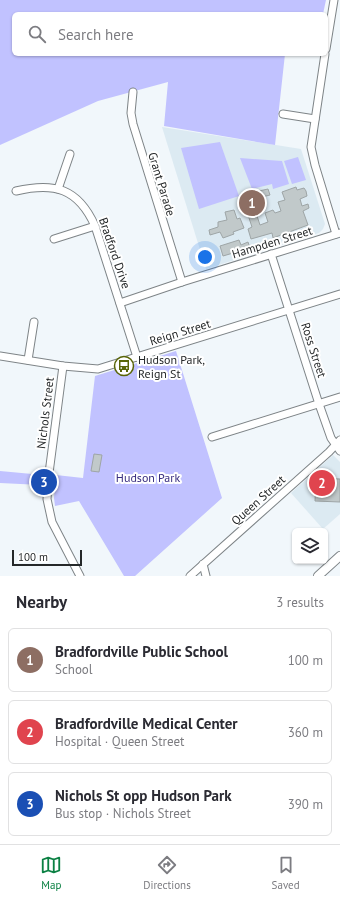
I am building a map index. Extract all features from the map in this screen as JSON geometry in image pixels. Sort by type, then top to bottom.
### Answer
[{"type":"main road","points":[[318,576],[340,556]]},
{"type":"street","points":[[328,37],[334,0]]},
{"type":"street","points":[[325,56],[310,147],[338,233]]},
{"type":"street","name":"Grant Parade","points":[[133,92],[131,113],[132,124],[182,282]]},
{"type":"street","points":[[283,114],[315,119]]},
{"type":"street","points":[[58,189],[70,154]]},
{"type":"street","name":"Bradford Drive","points":[[16,191],[38,187],[58,189],[75,197],[89,212],[120,303],[136,357]]},
{"type":"street","points":[[54,239],[95,226]]},
{"type":"street","name":"Hampden Street","points":[[120,303],[338,233]]},
{"type":"street","name":"Ross Street","points":[[271,254],[319,404],[331,438],[338,446]]},
{"type":"street","name":"Reign Street","points":[[0,356],[63,366],[98,369],[340,294]]},
{"type":"street","points":[[28,360],[34,322]]},
{"type":"street","name":"Nichols Street","points":[[63,366],[47,499],[52,522],[80,576]]},
{"type":"street","points":[[212,437],[340,397]]},
{"type":"street","name":"Queen Street","points":[[190,576],[338,446]]},
{"type":"street","points":[[203,564],[206,576]]},
{"type":"shaded area","points":[[162,127],[301,149],[325,224],[323,229],[319,233],[206,269]]},
{"type":"shaded area","points":[[333,455],[340,462],[340,514],[324,528],[322,528],[291,493]]},
{"type":"green space","points":[[0,0],[326,0],[323,12],[12,12],[12,56],[285,56],[275,145],[164,126],[168,82],[98,101],[0,145]]},
{"type":"green space","points":[[220,142],[239,196],[199,209],[181,148]]},
{"type":"green space","points":[[298,157],[306,180],[292,184],[284,161]]},
{"type":"green space","points":[[240,158],[282,161],[289,184],[273,189],[272,184],[252,189]]},
{"type":"green space","name":"Hudson Park","points":[[176,351],[222,498],[135,576],[124,576],[79,501],[55,506],[54,498],[56,475],[83,478],[95,376]]},
{"type":"green space","points":[[0,471],[43,475],[41,485],[0,483]]},
{"type":"building","points":[[296,187],[297,190],[304,188],[306,191],[307,196],[300,199],[302,206],[308,204],[309,208],[303,211],[308,225],[273,238],[272,233],[251,239],[248,229],[252,227],[248,215],[256,213],[260,225],[268,222],[265,213],[273,210],[275,213],[281,211],[278,202],[285,200],[282,192]]},
{"type":"building","points":[[268,189],[270,195],[258,198],[259,201],[254,203],[250,193]]},
{"type":"building","points":[[234,210],[237,219],[240,218],[244,228],[223,238],[220,232],[210,235],[209,230],[218,227],[218,222],[227,220],[225,212]]},
{"type":"building","points":[[239,240],[241,245],[248,242],[250,248],[223,256],[220,246]]},
{"type":"building","points":[[94,454],[102,455],[99,472],[91,471]]},
{"type":"building","points":[[316,478],[340,479],[340,502],[315,501]]},
{"type":"place","name":"Bradfordville Public School","points":[[252,203]]},
{"type":"place","name":"Hudson Park, Reign St","points":[[124,366]]},
{"type":"place","name":"Nichols St opp Hudson Park","points":[[44,482]]},
{"type":"place","name":"Bradfordville Medical Center","points":[[322,483]]}]
